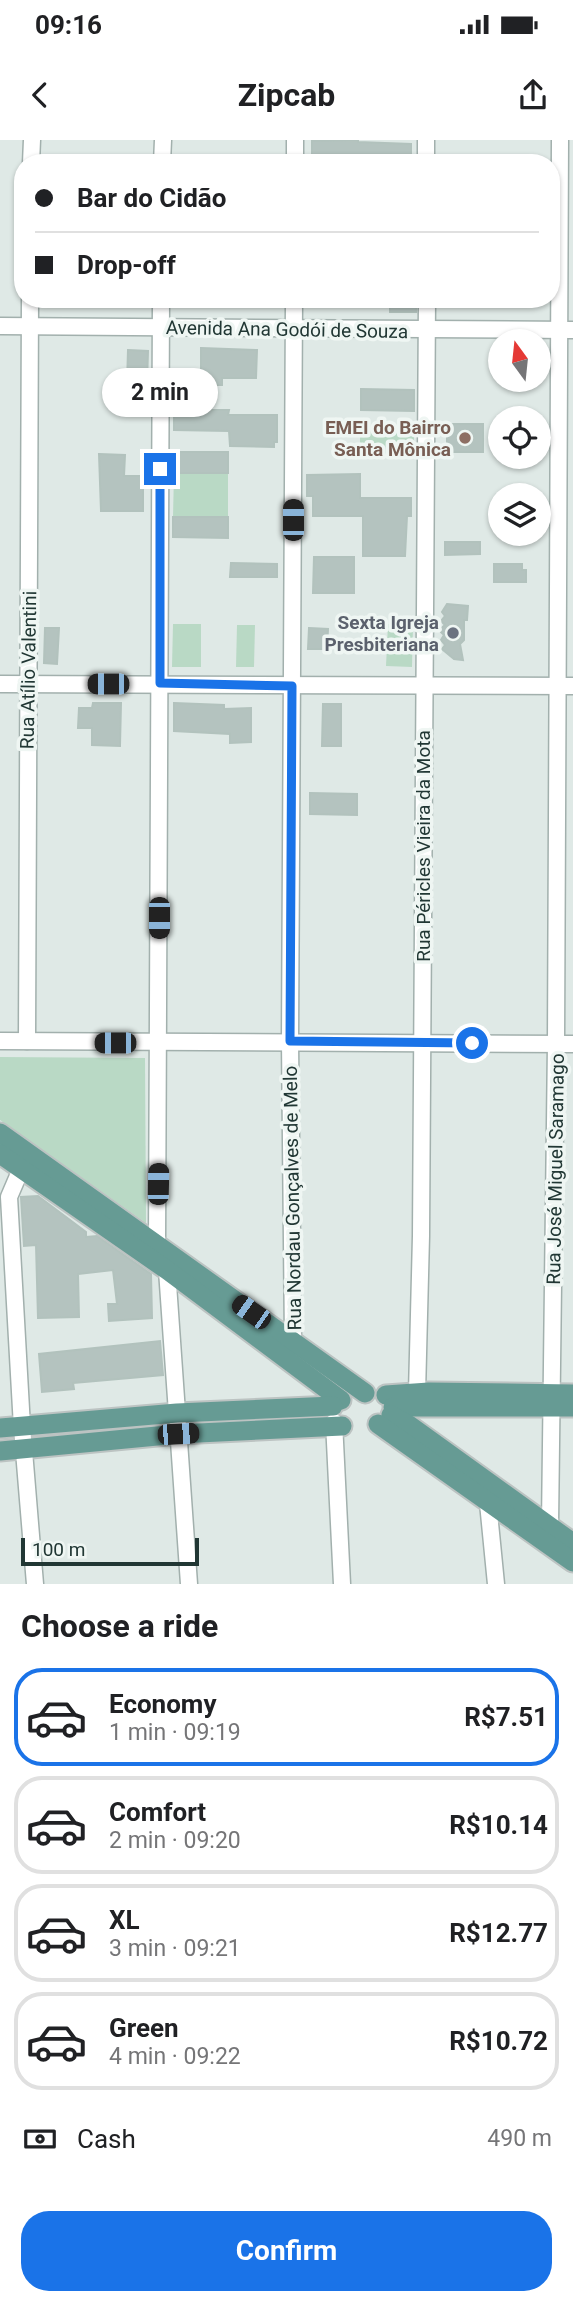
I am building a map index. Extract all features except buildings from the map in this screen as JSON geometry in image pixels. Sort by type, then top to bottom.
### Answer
[{"type":"main road","points":[[0,1133],[167,1270],[337,1416]]},
{"type":"main road","points":[[0,1154],[21,1169],[157,1244],[573,1542]]},
{"type":"main road","points":[[387,1410],[417,1392],[552,1400],[573,1407]]},
{"type":"main road","points":[[0,1428],[177,1413],[337,1416],[365,1393]]},
{"type":"main road","points":[[0,1451],[387,1410],[552,1400],[573,1394]]},
{"type":"main road","points":[[387,1410],[488,1503],[573,1562]]},
{"type":"street","name":"Rua José Miguel Saramago","points":[[550,1525],[556,1043],[565,686],[565,330],[560,140]]},
{"type":"street","name":"Rua Atílio Valentini","points":[[27,1041],[30,308]]},
{"type":"street","points":[[157,1244],[161,308]]},
{"type":"street","name":"Rua Nordau Gonçalves de Melo","points":[[293,1342],[290,1041],[294,308]]},
{"type":"street","name":"Rua Péricles Vieira da Mota","points":[[417,1392],[427,308]]},
{"type":"street","name":"Avenida Ana Godói de Souza","points":[[0,326],[565,330]]},
{"type":"street","points":[[0,684],[565,686]]},
{"type":"street","points":[[0,1041],[573,1044]]},
{"type":"street","points":[[21,1169],[4,1198],[35,1584]]},
{"type":"street","points":[[167,1270],[189,1584]]},
{"type":"street","points":[[337,1416],[342,1584]]},
{"type":"street","points":[[488,1503],[496,1584]]},
{"type":"green space","points":[[360,431],[414,433],[414,454],[360,453]]},
{"type":"green space","points":[[174,473],[228,473],[228,517],[173,517]]},
{"type":"green space","points":[[173,624],[201,624],[201,667],[172,667]]},
{"type":"green space","points":[[388,624],[413,625],[412,667],[386,666]]},
{"type":"green space","points":[[237,625],[255,625],[254,667],[236,667]]},
{"type":"green space","points":[[0,1057],[145,1058],[146,1223],[0,1120]]},
{"type":"place","name":"EMEI do Bairro Santa Mônica","points":[[465,438]]},
{"type":"place","name":"Sexta Igreja Presbiteriana","points":[[453,633]]},
{"type":"route","points":[[160,469],[160,683],[292,686],[290,1041],[472,1043]]}]
